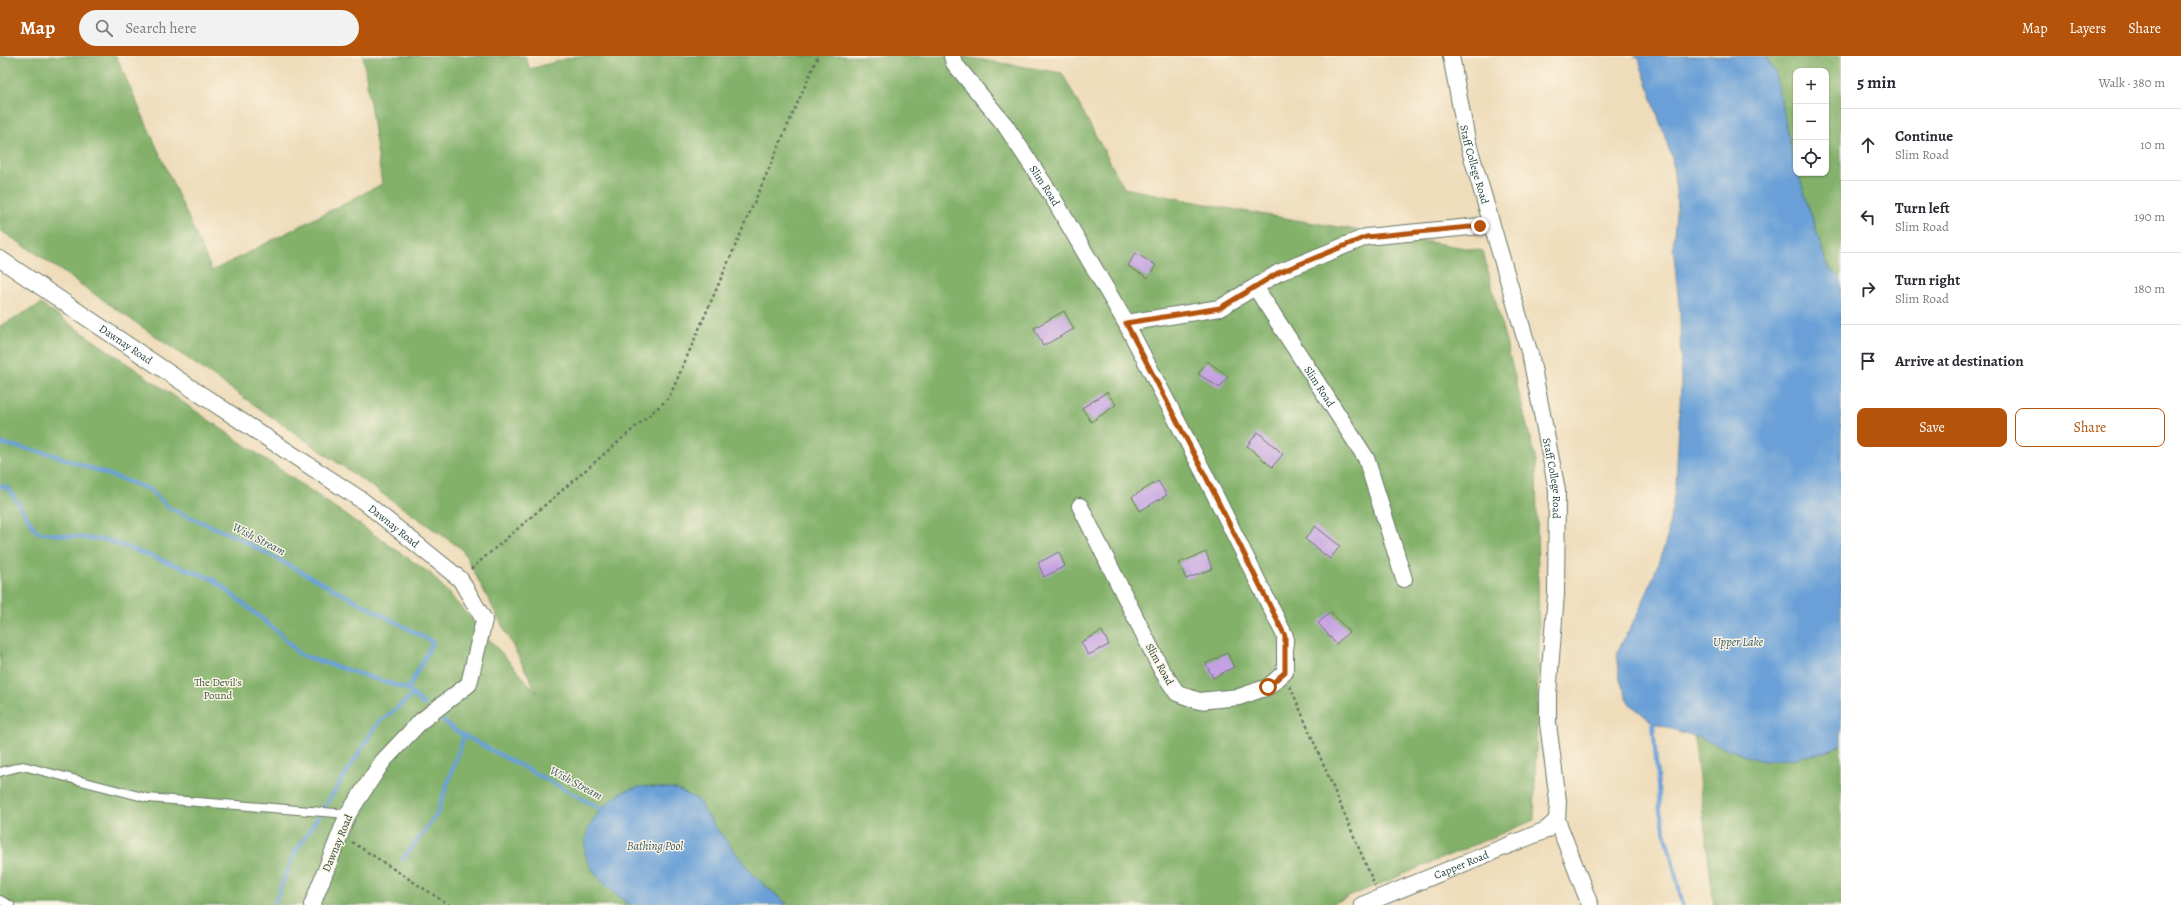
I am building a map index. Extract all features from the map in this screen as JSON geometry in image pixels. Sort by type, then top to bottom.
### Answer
[{"type":"street","name":"Slim Road","points":[[952,56],[954,63],[1005,125],[1044,183],[1126,323],[1204,473],[1285,636],[1285,672],[1268,687],[1239,697],[1199,701],[1177,693],[1161,669],[1080,506]]},
{"type":"street","name":"Staff College Road","points":[[1451,56],[1467,140],[1531,358],[1557,490],[1556,594],[1548,695],[1548,724],[1558,801],[1557,820],[1590,905]]},
{"type":"street","points":[[1126,323],[1220,308],[1256,288],[1278,273],[1366,237],[1491,225]]},
{"type":"street","name":"Dawnay Road","points":[[0,259],[194,390],[363,501],[460,579],[484,620],[469,684],[421,721],[383,761],[348,814],[312,905]]},
{"type":"street","name":"Slim Road","points":[[1256,288],[1366,458],[1404,579]]},
{"type":"street","name":"Capper Road","points":[[1362,905],[1546,830],[1557,820]]},
{"type":"lane","points":[[0,772],[23,766],[147,798],[348,814]]},
{"type":"lane","points":[[0,900],[10,905]]},
{"type":"path","points":[[460,579],[669,398],[818,56]]},
{"type":"path","points":[[1285,672],[1380,898]]},
{"type":"path","points":[[340,834],[449,905]]},
{"type":"green space","name":"The Devil's Pound","points":[[0,56],[116,56],[212,271],[382,184],[363,56],[525,56],[530,69],[576,56],[958,56],[1062,73],[1124,188],[1242,211],[1483,251],[1536,461],[1539,643],[1534,820],[1329,905],[788,905],[755,877],[713,824],[697,799],[675,789],[652,787],[635,788],[620,793],[605,884],[629,905],[0,905],[0,326],[41,304],[431,574],[538,694],[462,549],[34,252],[0,230]]},
{"type":"green space","points":[[1766,56],[1841,56],[1841,278],[1828,268],[1799,176],[1829,176],[1829,68],[1793,68],[1793,156],[1780,96],[1772,69]]},
{"type":"green space","points":[[1694,736],[1746,756],[1822,753],[1841,745],[1841,905],[1714,905]]},
{"type":"water","name":"Upper Lake","points":[[1634,56],[1766,56],[1775,73],[1793,159],[1793,176],[1799,176],[1828,268],[1841,278],[1841,745],[1822,753],[1790,759],[1763,761],[1653,723],[1629,703],[1620,680],[1617,652],[1638,613],[1653,578],[1667,538],[1676,484],[1681,384],[1680,314],[1673,247],[1677,200],[1672,158],[1639,60]]},
{"type":"water","name":"Bathing Pool","points":[[652,787],[675,789],[697,799],[713,824],[755,877],[788,905],[629,905],[602,882],[591,867],[585,851],[585,841],[593,821],[599,812],[615,797],[634,788]]},
{"type":"building","points":[[1135,253],[1156,265],[1148,278],[1128,266]]},
{"type":"building","points":[[1064,311],[1074,329],[1043,346],[1034,328]]},
{"type":"building","points":[[1207,361],[1228,376],[1220,388],[1198,374]]},
{"type":"building","points":[[1107,392],[1116,405],[1091,422],[1082,408]]},
{"type":"building","points":[[1258,432],[1283,454],[1272,467],[1247,446]]},
{"type":"building","points":[[1158,481],[1167,495],[1140,511],[1132,497]]},
{"type":"building","points":[[1315,526],[1340,546],[1330,559],[1305,539]]},
{"type":"building","points":[[1059,552],[1065,566],[1044,577],[1038,563]]},
{"type":"building","points":[[1206,552],[1212,569],[1186,579],[1179,563]]},
{"type":"building","points":[[1331,612],[1349,632],[1336,644],[1318,623]]},
{"type":"building","points":[[1102,631],[1109,645],[1088,655],[1081,642]]},
{"type":"building","points":[[1227,653],[1234,667],[1213,678],[1206,664]]},
{"type":"waterway","name":"Wish Stream","points":[[0,443],[51,454],[149,489],[169,508],[236,537],[433,642],[408,689]]},
{"type":"waterway","points":[[0,486],[8,488],[37,532],[110,541],[213,579],[277,631],[300,655],[408,689]]},
{"type":"waterway","name":"Wish Stream","points":[[408,689],[424,705]]},
{"type":"waterway","points":[[274,905],[293,856],[378,723],[413,695]]},
{"type":"waterway","name":"Wish Stream","points":[[442,720],[456,731],[605,811]]},
{"type":"waterway","points":[[1653,723],[1660,811],[1683,905]]},
{"type":"waterway","points":[[402,860],[437,814],[464,736]]},
{"type":"route","points":[[1268,687],[1285,672],[1285,636],[1204,473],[1126,323],[1220,308],[1256,288],[1278,273],[1366,237],[1480,226]]}]
